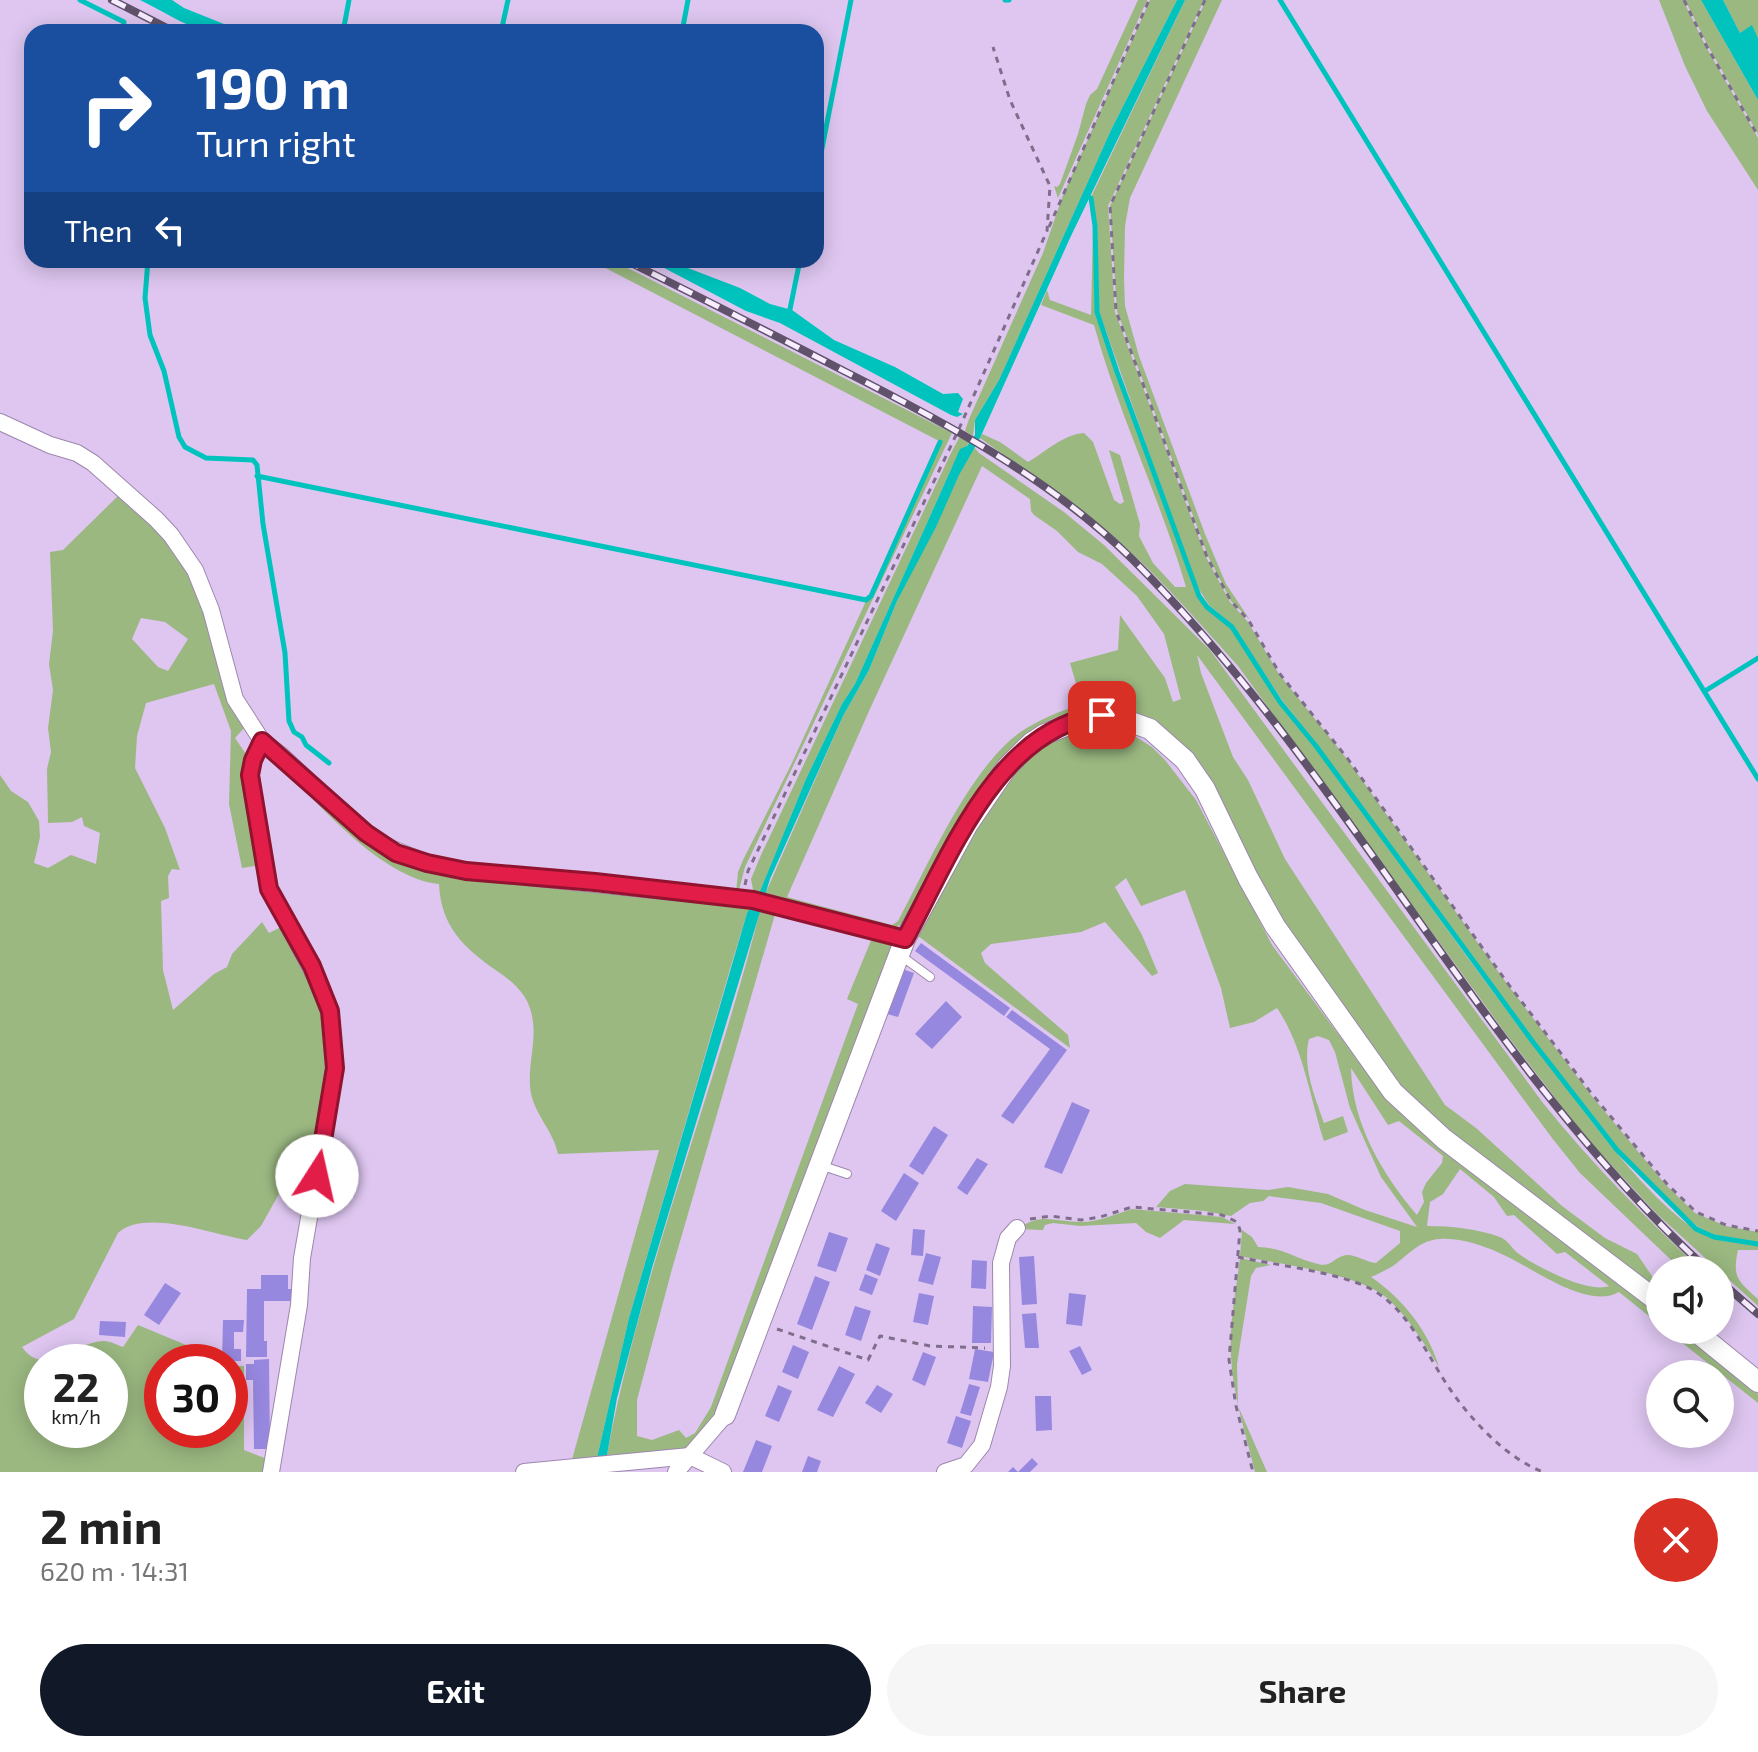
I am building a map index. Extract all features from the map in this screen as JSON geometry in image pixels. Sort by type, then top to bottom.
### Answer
[{"type":"street","points":[[0,422],[50,445],[77,453],[93,463],[171,535],[202,587],[216,625],[235,699],[262,741],[366,833],[396,853],[466,871],[755,901],[902,946]]},
{"type":"street","points":[[676,1472],[725,1415],[902,946],[984,799],[1007,767],[1031,743],[1061,726],[1089,717],[1117,717],[1150,729],[1185,760],[1275,926],[1393,1092],[1455,1147],[1646,1292]]},
{"type":"street","points":[[262,741],[250,775],[269,889],[322,989],[330,1011],[335,1068],[302,1258],[299,1305],[271,1472]]},
{"type":"street","points":[[945,1472],[966,1465],[982,1445],[1002,1366],[1001,1263],[1008,1238],[1017,1228]]},
{"type":"street","points":[[1711,1344],[1758,1382]]},
{"type":"street","points":[[524,1472],[690,1456],[723,1472]]},
{"type":"lane","points":[[902,946],[930,977]]},
{"type":"lane","points":[[820,1165],[847,1174]]},
{"type":"path","points":[[755,901],[748,871],[952,445],[1149,0]]},
{"type":"path","points":[[1205,0],[1110,206],[1116,311],[1217,578],[1231,601],[1249,621],[1280,674],[1348,759],[1506,981],[1592,1094],[1682,1201],[1709,1219],[1758,1231]]},
{"type":"path","points":[[1684,0],[1758,136]]},
{"type":"path","points":[[993,47],[1010,100],[1050,186],[1047,231]]},
{"type":"path","points":[[1017,1228],[1029,1219],[1051,1216],[1081,1220],[1132,1207],[1204,1212],[1237,1222],[1240,1230],[1229,1360],[1236,1406],[1253,1472]]},
{"type":"path","points":[[1238,1257],[1345,1280],[1369,1288],[1386,1299],[1411,1327],[1470,1415],[1507,1450],[1543,1472]]},
{"type":"path","points":[[760,1323],[868,1360],[880,1336],[930,1346],[1001,1348]]},
{"type":"shaded area","points":[[140,0],[172,0],[224,24],[188,24]]},
{"type":"shaded area","points":[[1138,0],[1147,0],[1058,198],[1054,186],[1060,184],[1086,104],[1097,89]]},
{"type":"shaded area","points":[[1150,0],[1177,0],[1111,130],[999,380],[975,420],[973,436],[965,431],[969,419],[1043,253],[1063,195]]},
{"type":"shaded area","points":[[1177,0],[1185,0],[1070,238],[980,438],[897,601],[869,670],[843,716],[770,879],[652,1268],[617,1398],[607,1455],[597,1458],[629,1318],[747,913],[758,896],[806,779],[855,684],[960,449],[967,446],[975,435],[975,420],[999,380],[1111,130]]},
{"type":"shaded area","points":[[1185,0],[1204,0],[1108,206],[1115,312],[1206,557],[1230,602],[1248,622],[1279,674],[1347,759],[1505,981],[1591,1095],[1666,1185],[1695,1213],[1726,1226],[1758,1232],[1758,1242],[1714,1235],[1698,1227],[1662,1195],[1619,1149],[1282,700],[1233,625],[1209,605],[1195,583],[1099,311],[1097,226],[1092,195]]},
{"type":"shaded area","points":[[1206,0],[1222,0],[1130,198],[1125,226],[1125,306],[1139,356],[1205,534],[1226,584],[1250,620],[1231,601],[1208,556],[1117,311],[1110,206]]},
{"type":"shaded area","points":[[1659,0],[1683,0],[1758,138],[1758,190],[1707,111]]},
{"type":"shaded area","points":[[1685,0],[1701,0],[1758,100],[1758,134],[1707,44]]},
{"type":"shaded area","points":[[1701,0],[1723,0],[1740,33],[1752,25],[1758,38],[1758,100]]},
{"type":"shaded area","points":[[1723,0],[1758,0],[1758,38],[1752,26],[1740,33]]},
{"type":"shaded area","points":[[1093,226],[1096,312],[1115,373],[1198,597],[1206,608],[1231,628],[1279,703],[1315,746],[1497,998],[1622,1159],[1657,1197],[1694,1229],[1717,1239],[1758,1246],[1758,1250],[1738,1250],[1736,1273],[1741,1283],[1758,1299],[1758,1306],[1734,1284],[1734,1256],[1703,1256],[1657,1214],[1586,1138],[1506,1034],[1238,666],[1123,545],[1071,503],[980,438],[982,434],[1000,442],[1028,462],[1062,440],[1084,433],[1093,442],[1114,500],[1120,504],[1124,502],[1109,450],[1120,455],[1140,524],[1139,536],[1153,563],[1175,587],[1186,587],[1094,325],[1041,305],[1047,290],[1050,300],[1091,315]]},
{"type":"shaded area","points":[[605,268],[628,268],[952,433],[745,867],[736,893],[738,872],[743,860],[791,765],[866,601],[871,598],[941,442]]},
{"type":"shaded area","points":[[664,268],[688,268],[740,288],[770,304],[792,310],[834,340],[895,367],[943,394],[958,393],[963,399],[958,412],[963,414],[957,417],[951,415],[780,323],[746,311]]},
{"type":"shaded area","points":[[962,437],[970,441],[952,467],[855,684],[806,779],[758,896],[754,895],[751,879],[761,855],[951,453]]},
{"type":"shaded area","points":[[973,446],[1104,545],[1210,650],[1543,1103],[1619,1189],[1686,1256],[1667,1256],[1580,1173],[1197,655],[1233,757],[1248,780],[1285,859],[1445,1105],[1476,1128],[1562,1206],[1605,1238],[1637,1254],[1646,1267],[1646,1286],[1467,1148],[1392,1079],[1291,939],[1195,758],[1167,730],[1150,721],[1081,711],[1049,720],[1021,739],[974,794],[906,921],[893,929],[763,899],[843,716],[869,670],[897,601]],"holes":[[[982,466],[1030,499],[1031,511],[1078,552],[1102,564],[1137,596],[1164,634],[1181,699],[1173,702],[1165,678],[1120,615],[1118,650],[1070,663],[1082,704],[1019,733],[983,770],[951,820],[898,921],[892,925],[787,897]]]},
{"type":"shaded area","points":[[122,492],[159,527],[195,584],[245,727],[235,738],[250,760],[262,892],[255,866],[242,868],[229,804],[231,731],[214,684],[146,703],[137,736],[135,768],[165,828],[180,870],[172,869],[168,876],[169,898],[161,901],[163,970],[173,1010],[214,974],[227,967],[232,954],[262,922],[269,933],[281,927],[309,966],[332,1047],[319,1145],[299,1158],[261,1226],[247,1240],[180,1225],[145,1223],[130,1226],[118,1233],[74,1319],[24,1344],[24,1448],[128,1448],[128,1344],[125,1344],[138,1325],[184,1344],[144,1344],[144,1448],[244,1448],[267,1459],[264,1472],[0,1472],[0,775],[11,791],[28,802],[39,821],[40,837],[34,863],[48,868],[71,855],[96,864],[100,833],[84,826],[82,817],[72,822],[48,823],[47,769],[51,752],[48,728],[53,690],[49,664],[53,631],[50,552],[63,550]],"holes":[[[141,618],[165,622],[188,639],[168,671],[158,667],[132,639]]]},
{"type":"shaded area","points":[[1096,729],[1128,732],[1152,747],[1196,800],[1272,945],[1390,1104],[1535,1221],[1646,1303],[1646,1314],[1619,1292],[1592,1296],[1577,1292],[1482,1246],[1448,1239],[1433,1240],[1371,1277],[1412,1316],[1428,1340],[1439,1367],[1402,1313],[1374,1289],[1338,1276],[1240,1256],[1242,1230],[1252,1237],[1258,1247],[1283,1251],[1318,1264],[1326,1265],[1346,1255],[1376,1263],[1400,1243],[1400,1231],[1321,1203],[1269,1196],[1263,1201],[1250,1203],[1231,1216],[1156,1207],[1170,1191],[1185,1184],[1268,1190],[1288,1187],[1328,1194],[1417,1227],[1381,1177],[1350,1108],[1329,1040],[1318,1036],[1309,1039],[1307,1060],[1310,1082],[1324,1123],[1343,1116],[1348,1132],[1324,1141],[1300,1055],[1277,1008],[1254,1022],[1230,1028],[1221,988],[1185,890],[1141,906],[1126,878],[1115,887],[1142,935],[1158,973],[1152,976],[1105,922],[1081,932],[991,944],[981,953],[985,963],[1068,1035],[1070,1048],[918,936],[982,814],[1027,757],[1056,737]],"holes":[[[1351,1068],[1388,1125],[1399,1121],[1443,1156],[1442,1163],[1422,1192],[1424,1202],[1417,1215],[1371,1147],[1357,1108]],[[1460,1169],[1494,1197],[1507,1216],[1514,1215],[1557,1254],[1565,1252],[1609,1286],[1589,1286],[1563,1278],[1527,1259],[1503,1238],[1492,1234],[1464,1228],[1427,1226],[1430,1202],[1443,1194]]]},
{"type":"shaded area","points":[[262,750],[278,758],[360,833],[405,860],[431,870],[461,876],[753,906],[747,913],[730,969],[629,1318],[597,1458],[571,1463],[659,1150],[558,1154],[532,1096],[533,1022],[521,992],[474,954],[456,935],[444,912],[439,884],[416,878],[369,851],[325,812],[269,754],[258,754]]},
{"type":"shaded area","points":[[761,907],[776,911],[637,1400],[637,1436],[652,1440],[679,1430],[686,1438],[695,1433],[711,1407],[858,1004],[847,999],[872,938],[892,944],[893,949],[718,1411],[684,1450],[607,1455],[639,1316],[743,976]]},
{"type":"shaded area","points":[[1132,1209],[1222,1217],[1235,1224],[1184,1220],[1160,1238],[1136,1223],[1080,1226],[1053,1223],[1045,1225],[1043,1230],[1018,1229],[1041,1219],[1087,1222]]},
{"type":"shaded area","points":[[1240,1258],[1271,1265],[1256,1268],[1251,1276],[1237,1364],[1238,1404],[1231,1345]]},
{"type":"shaded area","points":[[1684,1344],[1696,1344],[1716,1360],[1704,1360]]},
{"type":"shaded area","points":[[1734,1375],[1758,1394],[1758,1403],[1734,1384]]},
{"type":"shaded area","points":[[1239,1408],[1267,1472],[1255,1472]]},
{"type":"building","points":[[921,943],[1010,1008],[1004,1016],[915,951]]},
{"type":"building","points":[[902,969],[914,973],[898,1017],[887,1014]]},
{"type":"building","points":[[946,1001],[962,1017],[932,1049],[915,1034]]},
{"type":"building","points":[[1012,1010],[1067,1050],[1013,1124],[1001,1116],[1050,1049],[1006,1017]]},
{"type":"building","points":[[1072,1102],[1090,1110],[1062,1174],[1044,1167]]},
{"type":"building","points":[[934,1126],[948,1135],[923,1175],[909,1166]]},
{"type":"building","points":[[977,1158],[988,1164],[967,1195],[957,1188]]},
{"type":"building","points":[[904,1173],[919,1183],[896,1221],[881,1211]]},
{"type":"building","points":[[913,1229],[925,1230],[923,1256],[911,1255]]},
{"type":"building","points":[[829,1232],[848,1238],[836,1272],[817,1266]]},
{"type":"building","points":[[876,1243],[890,1248],[880,1276],[866,1270]]},
{"type":"building","points":[[926,1253],[941,1257],[933,1285],[918,1281]]},
{"type":"building","points":[[1034,1256],[1037,1304],[1022,1305],[1019,1257]]},
{"type":"building","points":[[972,1260],[987,1261],[986,1289],[971,1288]]},
{"type":"building","points":[[865,1274],[878,1279],[872,1295],[859,1290]]},
{"type":"building","points":[[261,1275],[288,1275],[288,1289],[296,1289],[295,1301],[264,1301],[267,1357],[248,1357],[247,1289],[261,1289]]},
{"type":"building","points":[[815,1276],[830,1282],[812,1330],[797,1324]]},
{"type":"building","points":[[165,1283],[181,1293],[159,1325],[144,1315]]},
{"type":"building","points":[[919,1293],[934,1296],[928,1325],[913,1322]]},
{"type":"building","points":[[1069,1293],[1086,1295],[1082,1326],[1066,1324]]},
{"type":"building","points":[[855,1306],[871,1311],[861,1341],[845,1335]]},
{"type":"building","points":[[973,1306],[992,1307],[991,1343],[972,1343]]},
{"type":"building","points":[[1036,1313],[1039,1348],[1025,1348],[1022,1314]]},
{"type":"building","points":[[223,1320],[244,1320],[243,1332],[234,1332],[234,1344],[222,1344]]},
{"type":"building","points":[[100,1321],[126,1322],[125,1337],[99,1335]]},
{"type":"building","points":[[793,1345],[809,1352],[798,1379],[782,1372]]},
{"type":"building","points":[[1080,1346],[1092,1370],[1082,1375],[1069,1351]]},
{"type":"building","points":[[975,1349],[994,1352],[988,1382],[969,1379]]},
{"type":"building","points":[[923,1352],[936,1357],[925,1386],[912,1380]]},
{"type":"building","points":[[269,1359],[270,1449],[254,1449],[253,1380],[248,1380],[248,1364],[254,1364],[254,1360]]},
{"type":"building","points":[[839,1366],[855,1374],[833,1417],[817,1410]]},
{"type":"building","points":[[969,1384],[980,1387],[971,1416],[960,1413]]},
{"type":"building","points":[[778,1385],[792,1391],[779,1422],[765,1416]]},
{"type":"building","points":[[877,1385],[893,1394],[881,1413],[865,1403]]},
{"type":"building","points":[[1035,1396],[1051,1396],[1052,1430],[1036,1431]]},
{"type":"building","points":[[956,1416],[971,1421],[962,1448],[947,1443]]},
{"type":"building","points":[[756,1440],[772,1446],[762,1472],[743,1472]]},
{"type":"building","points":[[808,1456],[821,1461],[817,1472],[802,1472]]},
{"type":"building","points":[[1032,1458],[1038,1464],[1030,1472],[1018,1472]]},
{"type":"waterway","points":[[80,0],[124,24]]},
{"type":"waterway","points":[[344,24],[349,0]]},
{"type":"waterway","points":[[503,24],[508,0]]},
{"type":"waterway","points":[[684,24],[688,0]]},
{"type":"waterway","points":[[824,138],[851,0]]},
{"type":"waterway","points":[[1280,0],[1758,779]]},
{"type":"waterway","points":[[1091,198],[1095,226],[1097,312],[1199,596],[1207,607],[1232,627],[1280,702],[1617,1150],[1696,1229],[1714,1237],[1758,1244]]},
{"type":"waterway","points":[[147,268],[145,298],[150,335],[164,371],[179,437],[185,447],[206,458],[253,460],[257,465],[263,524],[285,653],[289,721],[306,745],[329,763]]},
{"type":"waterway","points":[[789,314],[798,268]]},
{"type":"waterway","points":[[257,476],[866,600],[871,596],[940,442]]},
{"type":"waterway","points":[[1705,691],[1758,658]]},
{"type":"railway","points":[[112,0],[159,24]]},
{"type":"railway","points":[[641,268],[957,431],[1031,477],[1132,559],[1210,643],[1282,732],[1483,1011],[1553,1102],[1627,1189],[1694,1256]]},
{"type":"railway","points":[[1734,1293],[1758,1314]]},
{"type":"route","points":[[317,1176],[333,1087],[333,1029],[330,1011],[312,966],[269,889],[250,775],[262,741],[366,833],[396,853],[427,863],[466,871],[753,900],[905,939],[968,824],[1007,767],[1045,734],[1077,719],[1102,715]]}]
